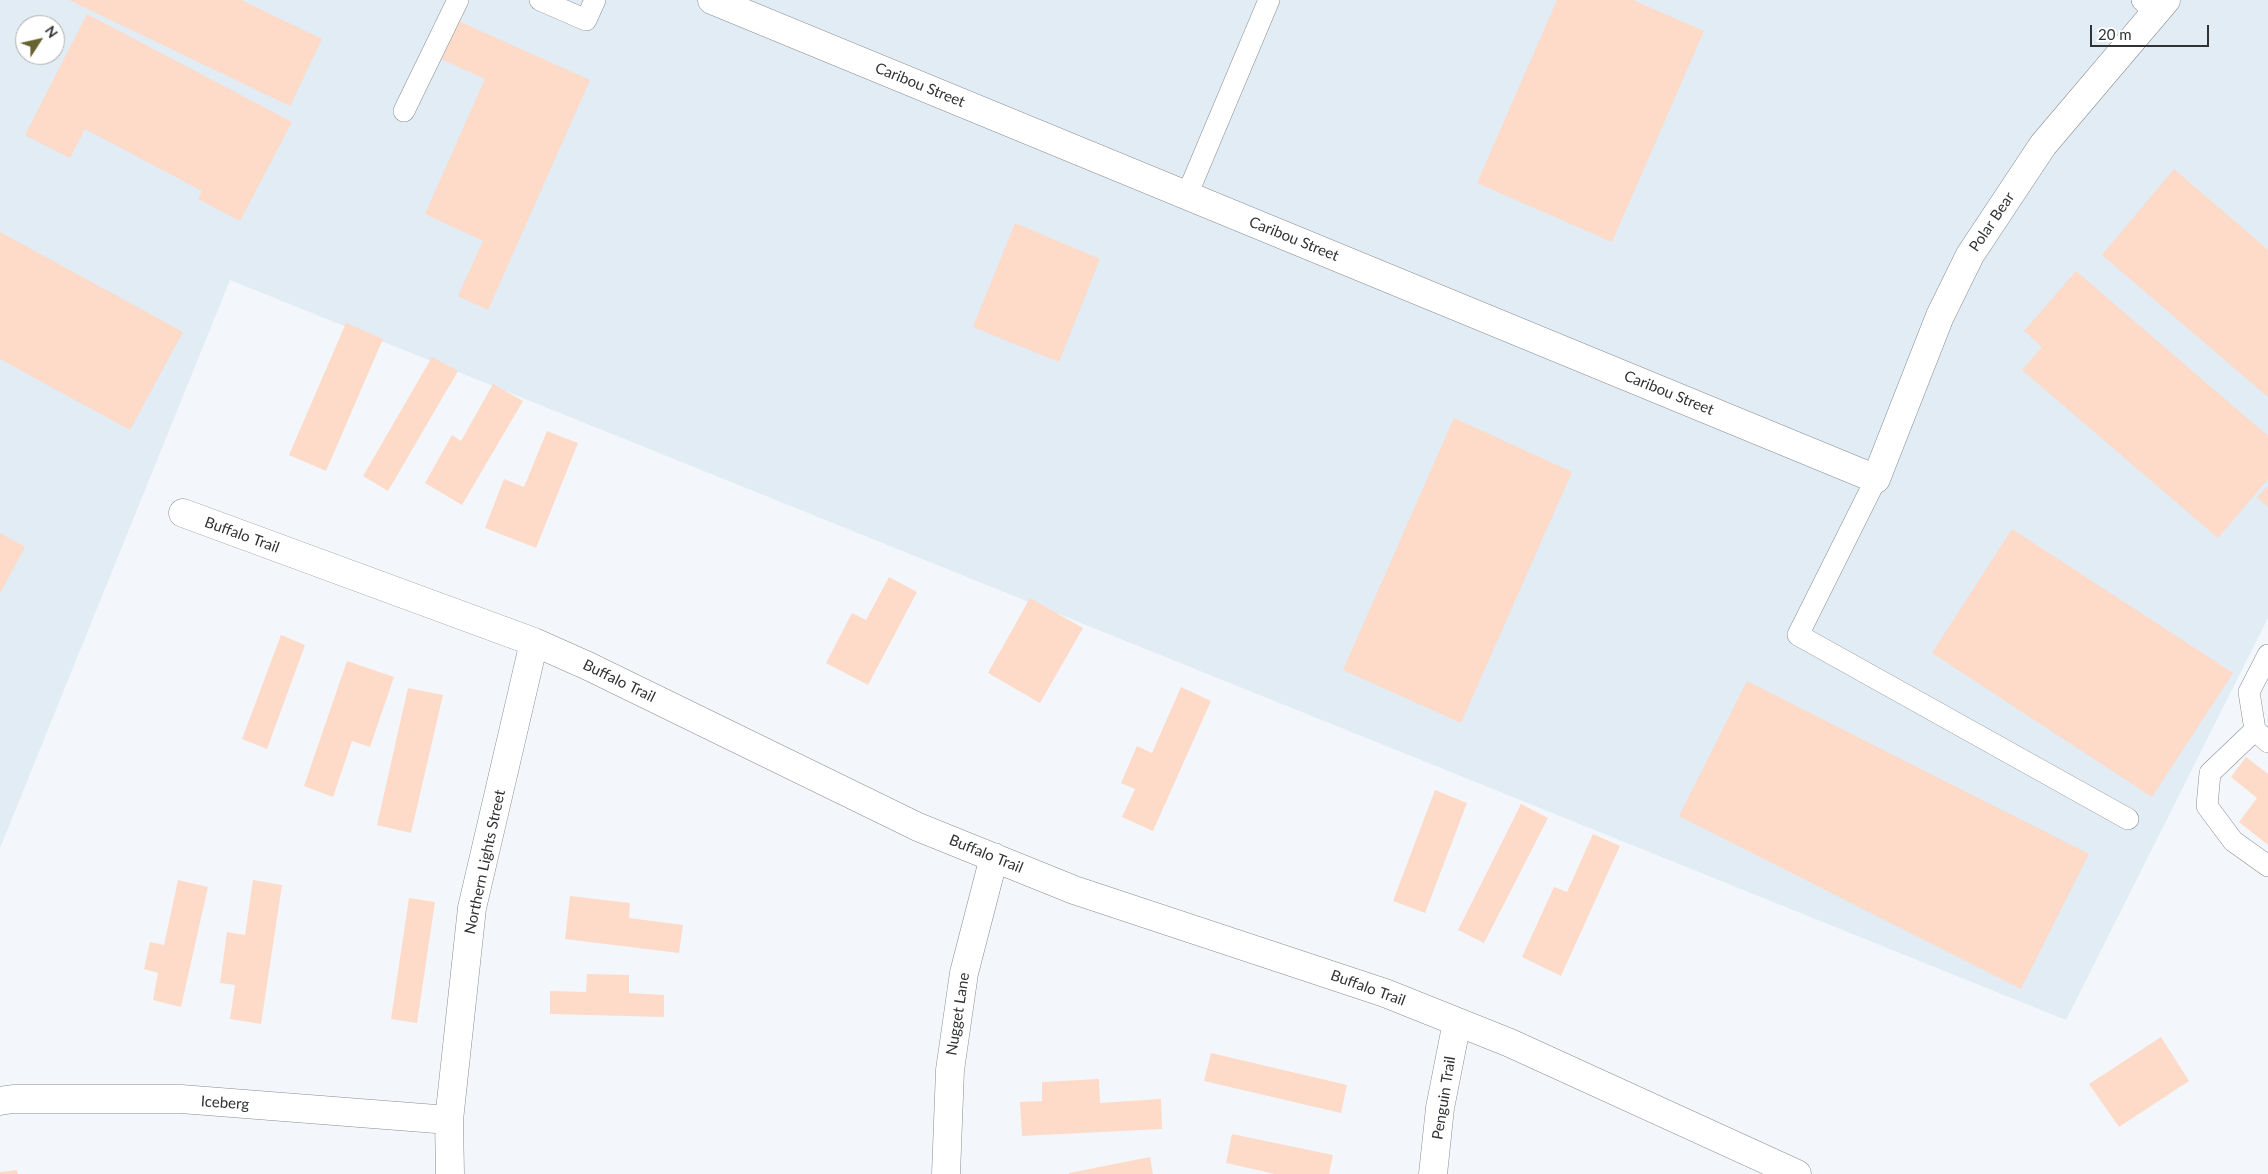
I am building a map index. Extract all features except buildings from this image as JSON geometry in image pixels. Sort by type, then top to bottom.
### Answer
[{"type":"street","name":"Caribou Street","points":[[712,0],[1876,479]]},
{"type":"street","name":"Polar Bear","points":[[1876,479],[1940,316],[1970,255],[2043,144],[2154,4]]},
{"type":"street","name":"Buffalo Trail","points":[[183,513],[534,642],[588,666],[918,827],[1074,890],[1385,992],[1510,1043],[1797,1174]]},
{"type":"street","name":"Northern Lights Street","points":[[450,1174],[449,1120],[472,908],[534,642]]},
{"type":"street","name":"Nugget Lane","points":[[946,1174],[950,1070],[964,973],[994,857]]},
{"type":"street","name":"Penguin Trail","points":[[1433,1174],[1440,1108],[1457,1022]]},
{"type":"street","name":"Iceberg","points":[[0,1101],[13,1099],[181,1099],[449,1120]]},
{"type":"lane","points":[[404,111],[458,0]]},
{"type":"lane","points":[[540,0],[586,20],[595,0]]},
{"type":"lane","points":[[1187,195],[1269,0]]},
{"type":"lane","points":[[1876,479],[1798,635],[2128,819]]},
{"type":"lane","points":[[2268,655],[2249,692],[2262,736],[2210,773],[2206,806],[2233,841],[2268,866]]},
{"type":"shaded area","points":[[0,0],[2268,0],[2268,618],[2066,1020],[230,280],[0,848]]}]
